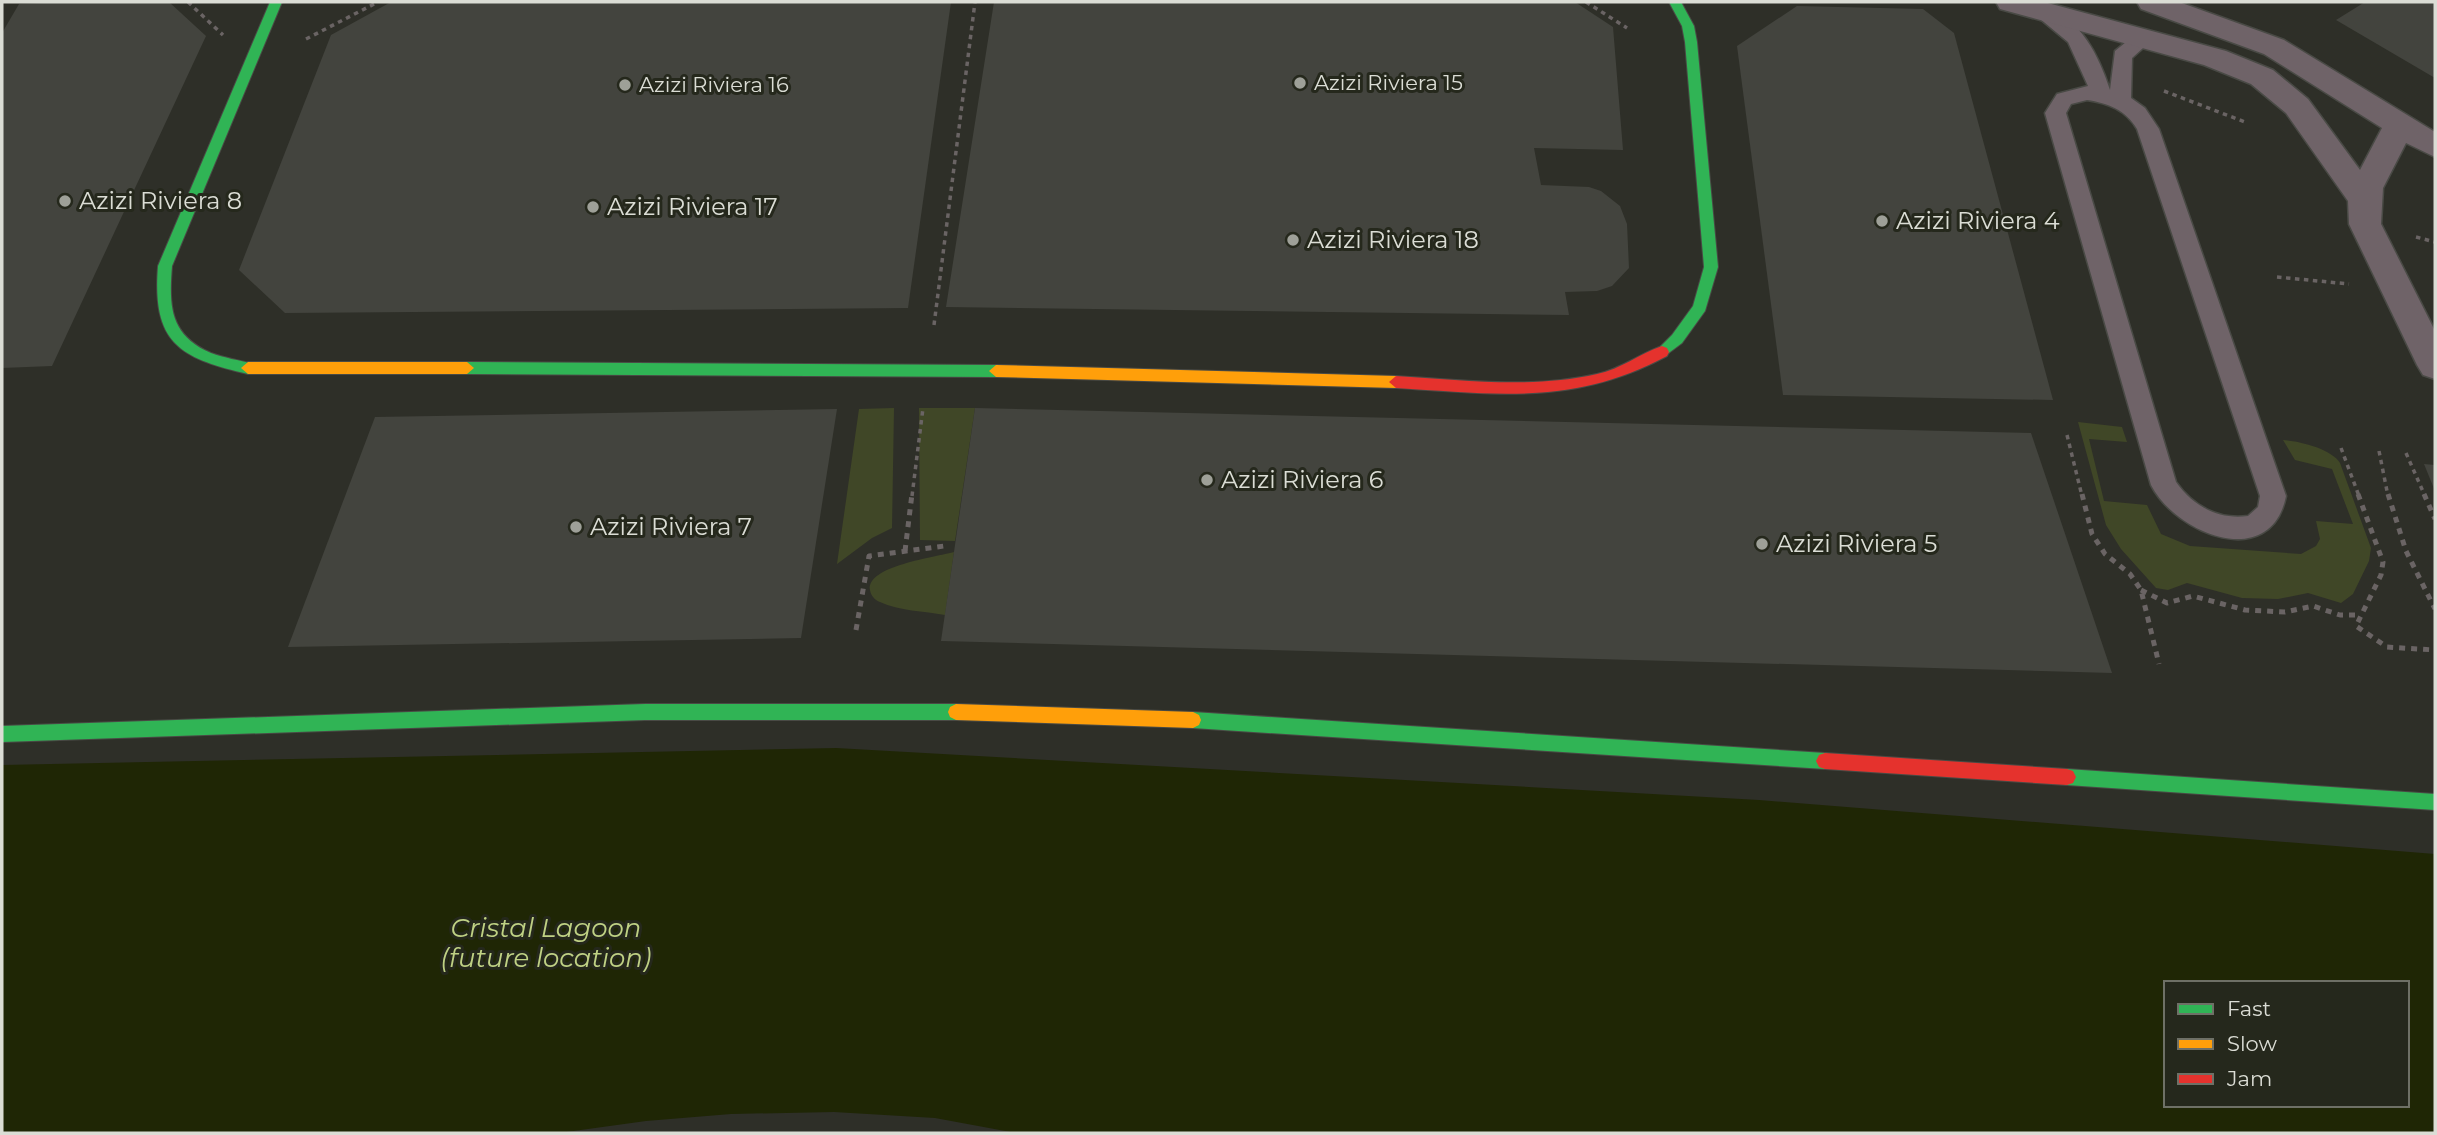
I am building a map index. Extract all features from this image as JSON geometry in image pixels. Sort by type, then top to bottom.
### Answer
[{"type":"street","points":[[276,2],[165,266],[160,287],[160,307],[167,326],[179,342],[197,355],[220,364],[276,370],[712,366],[970,370],[1220,375],[1545,388],[1605,380],[1654,359],[1690,327],[1709,288],[1712,267],[1691,42],[1688,26],[1675,2]]},
{"type":"street","points":[[2010,2],[2231,63],[2275,86],[2297,106],[2364,199]]},
{"type":"street","points":[[2151,2],[2274,47],[2435,146]]},
{"type":"street","points":[[2228,2],[2274,47]]},
{"type":"street","points":[[2400,124],[2364,199],[2365,224],[2435,365]]},
{"type":"street","points":[[2,734],[645,712],[933,711],[1220,721],[2435,802]]},
{"type":"lane","points":[[2043,13],[2066,27],[2082,45],[2111,98],[2139,114],[2148,129],[2269,482],[2273,509],[2266,519],[2254,526],[2239,529],[2203,520],[2173,498],[2164,485],[2055,113],[2058,105],[2074,95],[2111,98]]},
{"type":"lane","points":[[2111,98],[2122,56],[2143,39]]},
{"type":"path","points":[[188,2],[225,37]]},
{"type":"path","points":[[306,39],[378,2]]},
{"type":"path","points":[[934,325],[975,2]]},
{"type":"path","points":[[1586,2],[1627,28]]},
{"type":"path","points":[[2119,74],[2245,122]]},
{"type":"path","points":[[2277,277],[2352,284]]},
{"type":"path","points":[[905,551],[925,397]]},
{"type":"path","points":[[2067,435],[2092,534],[2105,554],[2130,574],[2148,596],[2167,603],[2193,596],[2266,612],[2286,612],[2313,606],[2340,615],[2362,614]]},
{"type":"path","points":[[2341,448],[2383,562],[2381,575],[2356,626],[2387,647],[2435,650]]},
{"type":"path","points":[[2379,451],[2388,504],[2398,538],[2435,609]]},
{"type":"path","points":[[2406,453],[2435,519]]},
{"type":"path","points":[[856,630],[869,556],[944,546]]},
{"type":"path","points":[[2141,590],[2159,664]]},
{"type":"shaded area","points":[[894,408],[892,528],[872,538],[837,564],[859,409]]},
{"type":"shaded area","points":[[919,408],[975,408],[955,541],[920,540]]},
{"type":"shaded area","points":[[2078,422],[2122,427],[2127,442],[2089,439],[2104,501],[2147,505],[2161,534],[2190,546],[2301,554],[2316,546],[2320,539],[2316,521],[2353,524],[2332,469],[2295,460],[2283,440],[2306,444],[2330,454],[2340,463],[2371,548],[2369,561],[2353,594],[2341,603],[2308,593],[2278,599],[2242,598],[2187,583],[2168,590],[2156,588],[2121,549],[2106,525]]},
{"type":"shaded area","points":[[954,552],[945,615],[895,607],[878,601],[871,594],[872,582],[890,569]]},
{"type":"water","name":"Cristal Lagoon (future location)","points":[[836,748],[1759,800],[2435,854],[2435,1133],[1016,1133],[935,1118],[834,1112],[731,1114],[646,1121],[559,1133],[2,1133],[2,765]]},
{"type":"building","name":"Azizi Riviera 8","points":[[169,2],[206,36],[52,366],[2,368],[2,33],[19,4]]},
{"type":"building","points":[[391,2],[951,2],[908,308],[285,313],[239,270],[331,35]]},
{"type":"building","points":[[994,2],[1575,2],[1613,27],[1623,150],[1534,148],[1541,185],[1589,187],[1601,191],[1620,206],[1627,224],[1629,268],[1612,286],[1597,291],[1565,292],[1569,315],[946,307]]},
{"type":"building","points":[[2365,2],[2435,2],[2435,78],[2336,20]]},
{"type":"building","name":"Azizi Riviera 4","points":[[1797,6],[1923,9],[1954,33],[2053,400],[1783,395],[1737,46]]},
{"type":"building","points":[[975,408],[2031,433],[2112,673],[941,641]]},
{"type":"building","name":"Azizi Riviera 7","points":[[837,409],[801,638],[288,647],[375,417]]},
{"type":"building","points":[[2424,464],[2435,465],[2435,491]]},
{"type":"traffic: fast","points":[[248,368],[206,357],[178,339],[165,310],[163,290],[165,266],[276,2]]},
{"type":"traffic: fast","points":[[1662,352],[1677,339],[1700,307],[1711,267],[1691,42],[1688,26],[1675,2]]},
{"type":"traffic: fast","points":[[467,368],[996,371]]},
{"type":"traffic: fast","points":[[2,734],[645,712],[956,712]]},
{"type":"traffic: fast","points":[[1193,720],[1825,761]]},
{"type":"traffic: fast","points":[[2067,777],[2435,802]]},
{"type":"traffic: slow","points":[[248,368],[467,368]]},
{"type":"traffic: slow","points":[[996,371],[1396,382]]},
{"type":"traffic: slow","points":[[956,712],[1193,720]]},
{"type":"traffic: jam","points":[[1396,382],[1499,388],[1567,385],[1600,379],[1632,368],[1662,352]]},
{"type":"traffic: jam","points":[[1825,761],[2067,777]]},
{"type":"place","name":"Azizi Riviera 15","points":[[1300,83]]},
{"type":"place","name":"Azizi Riviera 16","points":[[625,85]]},
{"type":"place","name":"Azizi Riviera 8","points":[[65,201]]},
{"type":"place","name":"Azizi Riviera 17","points":[[593,207]]},
{"type":"place","name":"Azizi Riviera 4","points":[[1882,221]]},
{"type":"place","name":"Azizi Riviera 18","points":[[1293,240]]},
{"type":"place","name":"Azizi Riviera 6","points":[[1207,480]]},
{"type":"place","name":"Azizi Riviera 7","points":[[576,527]]},
{"type":"place","name":"Azizi Riviera 5","points":[[1762,544]]}]
